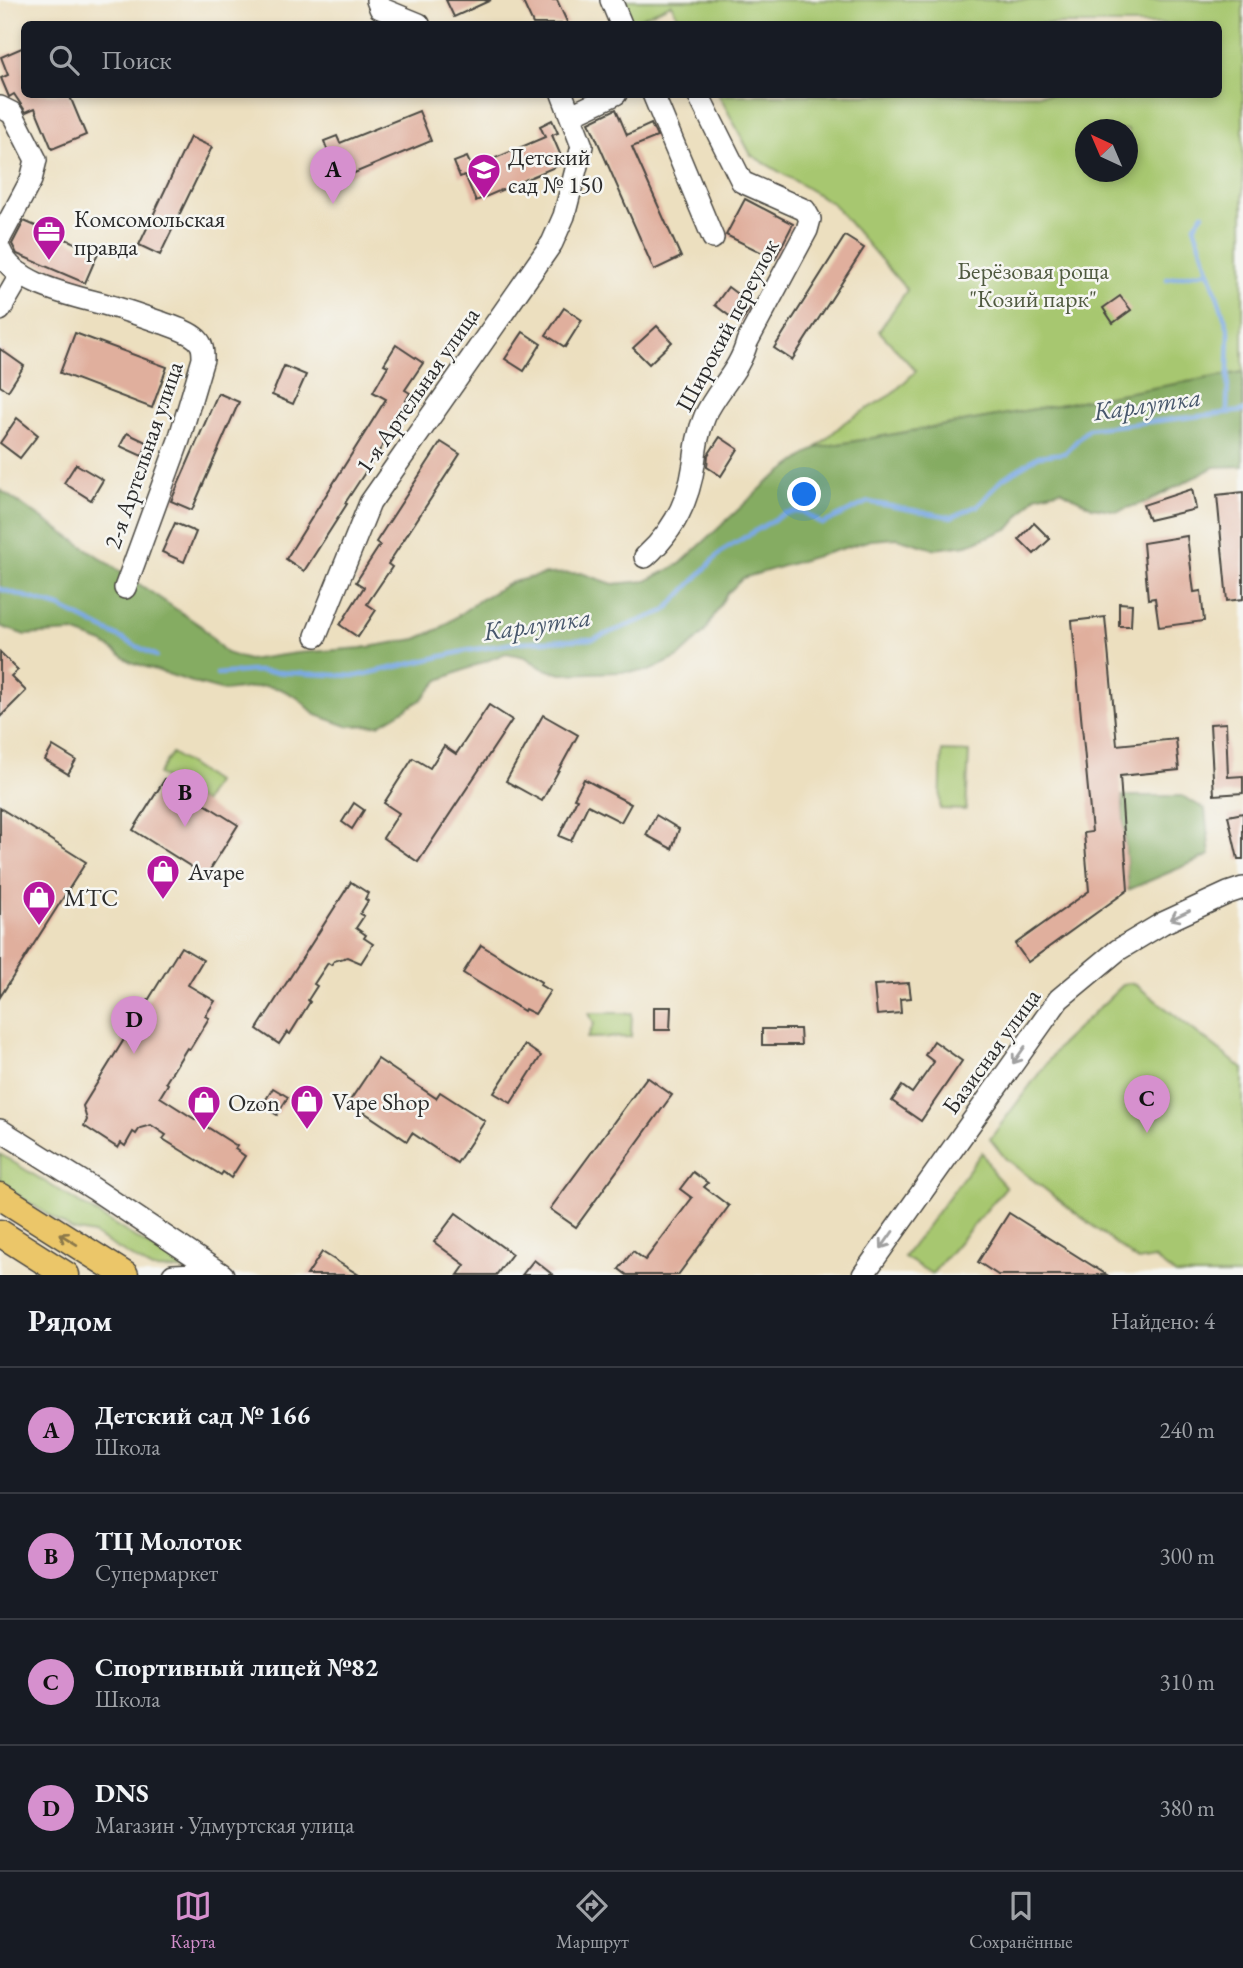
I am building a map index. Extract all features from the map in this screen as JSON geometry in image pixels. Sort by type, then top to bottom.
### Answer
[{"type":"main road","points":[[0,1196],[125,1275]]},
{"type":"main road","points":[[0,1233],[66,1275]]},
{"type":"street","points":[[377,0],[380,8],[412,21]]},
{"type":"street","points":[[611,0],[620,21]]},
{"type":"street","name":"1-я Артельная улица","points":[[316,636],[370,503],[552,243],[565,216],[582,146],[564,98]]},
{"type":"street","points":[[571,115],[607,98]]},
{"type":"street","points":[[655,98],[713,238]]},
{"type":"street","name":"Широкий переулок","points":[[645,557],[663,538],[686,502],[696,443],[705,415],[743,357],[747,342],[807,230],[810,219],[805,210],[742,182],[700,98]]},
{"type":"street","points":[[0,107],[12,113],[36,160],[30,180],[0,238]]},
{"type":"street","points":[[0,250],[3,257],[21,274],[0,310]]},
{"type":"street","name":"2-я Артельная улица","points":[[21,274],[51,290],[182,330],[197,339],[203,347],[203,359],[179,440],[125,588]]},
{"type":"street","name":"Базисная улица","points":[[863,1275],[1059,999],[1118,950],[1163,923],[1243,888]]},
{"type":"street","points":[[0,1130],[222,1274]]},
{"type":"street","points":[[173,1275],[222,1274]]},
{"type":"green space","name":"Берёзовая роща \"Козий парк\"","points":[[622,0],[1243,0],[1243,372],[816,448],[845,422],[892,394],[916,371],[879,331],[907,290],[832,203],[751,155],[721,98],[1222,98],[1222,21],[680,21],[671,4],[630,21]]},
{"type":"green space","points":[[1243,372],[1243,466],[1214,467],[1149,501],[1118,511],[1092,507],[1061,490],[1036,496],[1010,528],[967,545],[934,549],[897,538],[871,540],[743,578],[726,595],[704,633],[679,657],[649,671],[561,674],[542,668],[525,657],[506,653],[439,680],[421,700],[379,725],[347,726],[316,715],[298,698],[281,689],[265,686],[224,691],[131,662],[103,643],[73,632],[25,635],[0,626],[0,490],[201,626],[226,653],[248,660],[362,648],[416,639],[439,629],[481,599],[512,582],[546,574],[581,573],[613,584],[646,581],[680,564],[768,482],[816,448]]},
{"type":"green space","points":[[942,751],[969,752],[966,810],[940,809]]},
{"type":"green space","points":[[172,753],[215,782],[203,803],[158,774]]},
{"type":"green space","points":[[1122,796],[1182,796],[1205,809],[1210,855],[1128,890]]},
{"type":"green space","points":[[1123,985],[1136,985],[1243,1069],[1243,1275],[1176,1275],[1154,1258],[1138,1261],[1006,1159],[990,1139],[1061,1044]]},
{"type":"green space","points":[[589,1013],[632,1013],[631,1037],[587,1038],[594,1024]]},
{"type":"green space","points":[[982,1152],[994,1174],[1006,1187],[932,1274],[904,1257]]},
{"type":"green space","points":[[0,1154],[188,1270],[152,1269],[93,1234],[72,1230],[0,1184]]},
{"type":"building","points":[[446,0],[491,0],[454,17]]},
{"type":"building","points":[[522,0],[557,0],[567,21],[532,21]]},
{"type":"building","points":[[21,48],[21,98],[71,98],[86,135],[52,149],[35,108],[26,112],[14,94],[9,97],[1,78],[8,75],[1,57]]},
{"type":"building","points":[[616,109],[627,135],[651,124],[657,137],[632,147],[681,257],[654,270],[589,122]]},
{"type":"building","points":[[419,111],[431,141],[345,177],[333,150],[328,152],[324,141],[337,136],[340,143]]},
{"type":"building","points":[[552,120],[558,133],[552,135],[564,163],[476,201],[465,175],[460,177],[454,162],[467,157],[472,168],[545,137],[540,126]]},
{"type":"building","points":[[190,137],[212,147],[160,255],[139,245]]},
{"type":"building","points":[[745,199],[793,224],[775,259],[726,235]]},
{"type":"building","points":[[24,221],[98,253],[85,283],[17,254],[12,244]]},
{"type":"building","points":[[845,236],[864,248],[792,360],[774,348]]},
{"type":"building","points":[[728,287],[752,305],[740,324],[715,305]]},
{"type":"building","points":[[1120,296],[1131,310],[1113,323],[1103,308]]},
{"type":"building","points":[[564,308],[582,320],[565,347],[546,335]]},
{"type":"building","points":[[657,326],[672,342],[649,364],[633,348]]},
{"type":"building","points":[[523,332],[541,344],[524,371],[505,359]]},
{"type":"building","points":[[75,333],[167,367],[152,408],[60,373]]},
{"type":"building","points":[[396,345],[423,363],[405,390],[410,393],[399,414],[402,416],[304,571],[286,559],[386,399],[373,392],[388,366],[384,364]]},
{"type":"building","points":[[0,349],[24,366],[8,391],[0,386]]},
{"type":"building","points":[[284,366],[306,375],[293,404],[272,395]]},
{"type":"building","points":[[218,393],[239,402],[192,510],[171,501]]},
{"type":"building","points":[[17,418],[38,435],[20,458],[0,443]]},
{"type":"building","points":[[127,433],[148,443],[142,456],[120,446]]},
{"type":"building","points":[[720,437],[738,449],[721,476],[707,467],[708,455]]},
{"type":"building","points":[[441,442],[460,454],[388,564],[392,567],[367,604],[376,610],[358,637],[340,625],[364,587],[356,582],[380,545],[376,542]]},
{"type":"building","points":[[76,464],[103,480],[91,500],[64,483]]},
{"type":"building","points":[[1192,489],[1196,509],[1149,520],[1143,505]]},
{"type":"building","points":[[1243,492],[1243,599],[1227,601],[1217,495]]},
{"type":"building","points":[[175,523],[196,532],[184,562],[162,552]]},
{"type":"building","points":[[1034,523],[1050,539],[1034,554],[1019,539]]},
{"type":"building","points":[[1187,536],[1194,592],[1201,591],[1204,621],[1159,627],[1155,598],[1148,599],[1143,543]]},
{"type":"building","points":[[1119,603],[1132,604],[1131,626],[1119,626]]},
{"type":"building","points":[[1105,617],[1117,745],[1176,739],[1179,770],[1120,776],[1128,890],[1028,962],[1015,944],[1089,891],[1084,833],[1092,832],[1072,621]]},
{"type":"building","points":[[0,652],[18,670],[11,676],[26,691],[0,717]]},
{"type":"building","points":[[489,705],[512,720],[418,862],[383,838],[399,813],[384,803],[413,758],[430,768],[444,746],[456,754]]},
{"type":"building","points":[[543,715],[578,735],[542,801],[506,781]]},
{"type":"building","points":[[1226,723],[1228,777],[1243,776],[1243,793],[1214,795],[1210,724]]},
{"type":"building","points":[[53,746],[76,760],[68,774],[45,760]]},
{"type":"building","points":[[165,779],[238,825],[206,876],[133,830]]},
{"type":"building","points":[[584,779],[631,804],[621,822],[588,805],[571,841],[559,836]]},
{"type":"building","points":[[354,803],[364,810],[352,829],[342,822]]},
{"type":"building","points":[[0,808],[86,862],[0,997]]},
{"type":"building","points":[[1243,813],[1243,859],[1238,859],[1228,816]]},
{"type":"building","points":[[656,815],[679,829],[672,849],[646,835]]},
{"type":"building","points":[[351,882],[368,893],[365,899],[368,901],[360,914],[364,916],[356,928],[373,944],[361,963],[347,957],[334,961],[331,965],[328,963],[314,984],[317,986],[308,1000],[310,1002],[290,1034],[287,1032],[279,1044],[257,1029]]},
{"type":"building","points":[[481,945],[541,982],[540,985],[550,991],[535,1014],[525,1009],[524,1011],[463,973]]},
{"type":"building","points":[[181,947],[203,960],[188,985],[215,1001],[205,1016],[209,1018],[190,1049],[187,1048],[160,1097],[237,1146],[235,1149],[245,1156],[231,1178],[223,1172],[221,1175],[163,1139],[166,1135],[151,1125],[140,1128],[136,1134],[133,1132],[125,1146],[121,1143],[118,1148],[84,1126],[87,1120],[83,1106]]},
{"type":"building","points":[[909,983],[911,998],[900,999],[901,1013],[877,1015],[874,985]]},
{"type":"building","points":[[654,1007],[671,1007],[670,1030],[654,1030]]},
{"type":"building","points":[[762,1029],[800,1029],[801,1045],[762,1045]]},
{"type":"building","points":[[934,1041],[962,1061],[921,1121],[892,1101],[902,1086],[912,1093],[934,1062],[925,1055]]},
{"type":"building","points":[[525,1045],[541,1056],[511,1103],[494,1093]]},
{"type":"building","points":[[378,1059],[436,1098],[440,1092],[485,1121],[457,1163],[412,1133],[407,1141],[349,1102]]},
{"type":"building","points":[[647,1077],[672,1095],[576,1227],[550,1209]]},
{"type":"building","points":[[273,1088],[288,1097],[277,1115],[262,1106]]},
{"type":"building","points":[[693,1172],[708,1183],[704,1187],[729,1206],[678,1275],[627,1275],[619,1269],[633,1251],[645,1260],[692,1198],[680,1189]]},
{"type":"building","points":[[456,1213],[512,1254],[496,1275],[458,1275],[465,1265],[434,1242]]},
{"type":"building","points":[[1009,1213],[1107,1275],[998,1275],[978,1262]]},
{"type":"building","points":[[322,1252],[359,1275],[307,1275]]},
{"type":"building","points":[[534,1260],[553,1275],[522,1275]]},
{"type":"waterway","points":[[1203,214],[1194,226],[1229,331],[1227,412]]},
{"type":"waterway","points":[[1167,279],[1209,271]]},
{"type":"waterway","name":"Карлутка","points":[[217,674],[253,671],[357,676],[465,651],[521,642],[593,639],[665,611],[722,551],[785,513],[802,511],[822,524],[868,502],[951,517],[979,505],[1002,479],[1039,456],[1065,453],[1088,429],[1243,411]]},
{"type":"waterway","name":"Карлутка","points":[[0,589],[60,607],[156,656]]},
{"type":"place","name":"Детский сад № 150","points":[[484,200]]},
{"type":"place","name":"Детский сад № 166","points":[[333,204]]},
{"type":"place","name":"Комсомольская правда","points":[[49,262]]},
{"type":"place","name":"ТЦ Молоток","points":[[185,827]]},
{"type":"place","name":"Avape","points":[[163,901]]},
{"type":"place","name":"МТС","points":[[39,927]]},
{"type":"place","name":"DNS","points":[[134,1054]]},
{"type":"place","name":"Vape Shop","points":[[307,1131]]},
{"type":"place","name":"Ozon","points":[[204,1132]]},
{"type":"place","name":"Спортивный лицей №82","points":[[1147,1133]]}]
